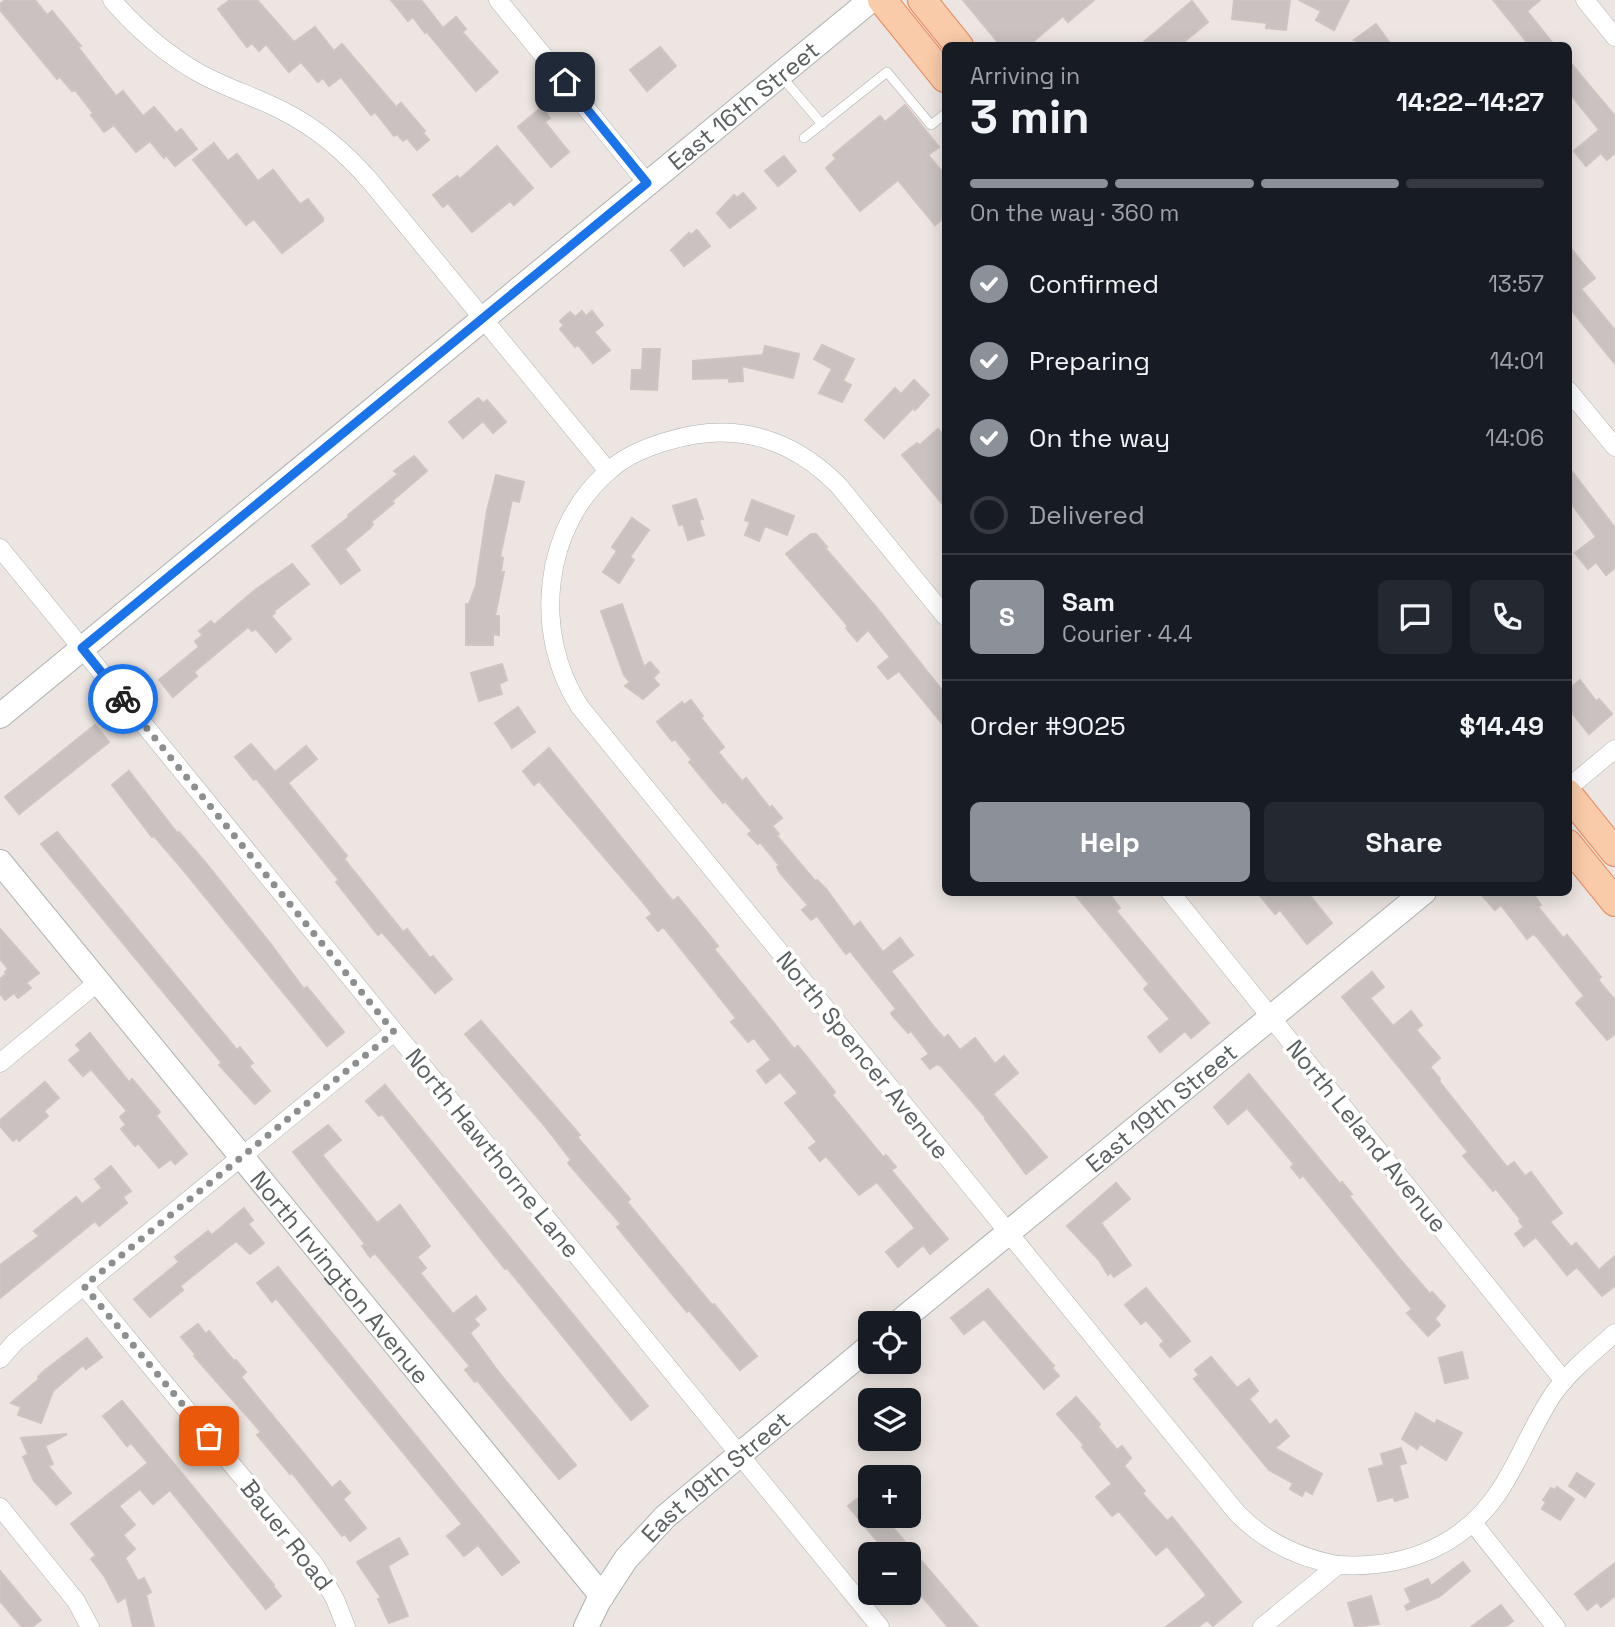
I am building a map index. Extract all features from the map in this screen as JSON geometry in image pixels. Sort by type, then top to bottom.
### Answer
[{"type":"main road","points":[[882,0],[942,74]]},
{"type":"main road","points":[[922,0],[956,42]]},
{"type":"main road","points":[[1572,799],[1615,852]]},
{"type":"main road","points":[[1572,849],[1615,902]]},
{"type":"street","points":[[112,0],[152,40],[185,65],[214,81],[281,110],[303,122],[336,147],[365,175],[608,471],[641,450],[680,437],[727,432],[774,442],[809,459],[839,485],[942,612]]},
{"type":"street","points":[[498,0],[647,183]]},
{"type":"street","name":"East 16th Street","points":[[0,716],[871,0]]},
{"type":"street","points":[[1585,0],[1615,37]]},
{"type":"street","points":[[1572,395],[1615,447]]},
{"type":"street","name":"North Spencer Avenue","points":[[608,471],[573,515],[553,567],[550,591],[551,631],[559,663],[571,693],[1243,1519],[1282,1547],[1304,1557],[1338,1565],[1377,1566],[1431,1550],[1453,1538],[1473,1522],[1502,1488],[1552,1395],[1615,1333]]},
{"type":"street","name":"North Hawthorne Lane","points":[[0,548],[878,1626]]},
{"type":"street","points":[[1572,785],[1615,749]]},
{"type":"street","name":"North Irvington Avenue","points":[[0,862],[602,1596]]},
{"type":"street","name":"North Leland Avenue","points":[[1173,896],[1564,1381]]},
{"type":"street","name":"East 19th Street","points":[[913,1311],[1419,896]]},
{"type":"street","points":[[0,1063],[98,982]]},
{"type":"street","points":[[0,1359],[15,1342],[394,1032]]},
{"type":"street","name":"Bauer Road","points":[[84,1286],[315,1565],[335,1598],[346,1627]]},
{"type":"street","name":"East 19th Street","points":[[586,1627],[625,1559],[675,1507],[858,1356]]},
{"type":"street","points":[[0,1507],[76,1601],[90,1627]]},
{"type":"street","points":[[1473,1522],[1556,1627]]},
{"type":"street","points":[[1262,1627],[1338,1565]]},
{"type":"lane","points":[[804,138],[887,72],[931,125],[942,116]]},
{"type":"lane","points":[[780,75],[822,124]]},
{"type":"building","points":[[5,0],[35,0],[47,15],[52,11],[81,46],[78,47],[116,96],[123,91],[143,116],[154,107],[176,133],[181,129],[197,149],[175,166],[166,155],[164,158],[150,141],[136,152],[114,125],[104,132],[75,90],[72,91],[60,77],[57,79],[0,10],[0,4]]},
{"type":"building","points":[[230,0],[257,0],[294,42],[315,27],[334,51],[342,44],[396,107],[401,103],[425,131],[423,133],[429,140],[417,150],[407,138],[403,141],[397,134],[394,136],[375,112],[371,115],[341,77],[329,86],[323,78],[318,82],[301,62],[289,72],[266,44],[259,51],[252,43],[247,47],[218,9]]},
{"type":"building","points":[[391,0],[421,0],[443,28],[456,17],[466,29],[462,32],[498,72],[476,91],[413,17],[408,21]]},
{"type":"building","points":[[963,0],[1094,0],[1068,22],[1063,16],[1033,42],[998,42]]},
{"type":"building","points":[[1234,0],[1290,0],[1286,30],[1266,28],[1267,23],[1232,19]]},
{"type":"building","points":[[1299,0],[1349,0],[1334,30],[1316,20],[1321,11]]},
{"type":"building","points":[[1493,0],[1540,0],[1527,11],[1552,42],[1527,42]]},
{"type":"building","points":[[1192,1],[1208,22],[1184,42],[1144,42]]},
{"type":"building","points":[[1376,24],[1389,42],[1358,42],[1354,40]]},
{"type":"building","points":[[660,47],[676,66],[647,91],[630,70]]},
{"type":"building","points":[[1572,65],[1615,116],[1615,153],[1607,160],[1601,153],[1586,166],[1574,151],[1599,130],[1572,96]]},
{"type":"building","points":[[905,105],[939,147],[928,155],[942,171],[942,219],[935,225],[898,180],[860,211],[826,168],[836,159],[833,155],[880,116],[885,122]]},
{"type":"building","points":[[542,107],[550,118],[545,122],[569,152],[551,167],[518,127]]},
{"type":"building","points":[[214,143],[228,161],[237,154],[258,181],[273,170],[300,204],[308,199],[323,221],[282,253],[254,219],[246,225],[193,160]]},
{"type":"building","points":[[497,146],[533,188],[514,205],[510,201],[472,232],[448,203],[443,207],[433,195],[457,176],[460,179]]},
{"type":"building","points":[[784,156],[796,171],[778,186],[765,171]]},
{"type":"building","points":[[743,193],[756,208],[730,228],[717,213],[734,195],[737,198]]},
{"type":"building","points":[[697,230],[710,246],[684,266],[671,250],[689,233],[691,235]]},
{"type":"building","points":[[1572,250],[1595,278],[1581,289],[1615,330],[1615,364],[1572,311]]},
{"type":"building","points":[[582,311],[586,316],[592,311],[603,325],[594,332],[610,350],[593,363],[560,329],[564,325],[560,321],[570,312],[575,317]]},
{"type":"building","points":[[822,345],[854,359],[843,381],[851,385],[842,402],[819,393],[832,369],[814,359]]},
{"type":"building","points":[[765,346],[799,354],[793,378],[742,366],[743,381],[729,382],[729,378],[693,379],[693,361],[763,355]]},
{"type":"building","points":[[643,349],[660,349],[657,390],[631,389],[632,370],[642,370]]},
{"type":"building","points":[[914,380],[929,395],[884,438],[865,420],[895,388],[901,394]]},
{"type":"building","points":[[478,398],[483,403],[487,400],[506,422],[493,433],[483,421],[463,438],[449,422]]},
{"type":"building","points":[[938,429],[942,434],[942,503],[902,455],[917,443],[920,445]]},
{"type":"building","points":[[414,456],[427,471],[392,501],[394,503],[371,522],[373,524],[370,528],[345,549],[360,570],[341,584],[312,546],[398,474],[394,471]]},
{"type":"building","points":[[1572,471],[1615,528],[1615,568],[1606,575],[1596,562],[1588,569],[1575,553],[1596,537],[1572,504]]},
{"type":"building","points":[[496,475],[524,482],[519,502],[512,500],[500,557],[503,558],[501,572],[504,572],[495,616],[499,616],[499,635],[493,634],[493,645],[466,645],[466,604],[469,604],[476,585],[487,511]]},
{"type":"building","points":[[696,499],[703,519],[699,520],[704,535],[688,540],[683,524],[679,525],[673,506]]},
{"type":"building","points":[[752,500],[794,516],[787,535],[765,526],[759,541],[745,535],[750,522],[745,520]]},
{"type":"building","points":[[632,518],[649,530],[630,557],[634,560],[619,583],[603,572],[617,551],[612,547]]},
{"type":"building","points":[[811,534],[816,534],[942,690],[942,723],[899,671],[888,679],[878,667],[890,657],[868,630],[857,641],[846,628],[848,626],[786,554]]},
{"type":"building","points":[[292,564],[309,584],[271,616],[291,639],[276,652],[256,629],[252,631],[248,627],[194,672],[197,676],[173,697],[159,680],[199,647],[195,641],[203,635],[199,631],[211,621],[214,625],[255,590]]},
{"type":"building","points":[[622,604],[644,667],[650,662],[659,672],[653,678],[659,685],[643,699],[625,686],[630,682],[624,675],[601,611]]},
{"type":"building","points":[[502,664],[507,680],[499,684],[502,694],[479,701],[471,673]]},
{"type":"building","points":[[1580,680],[1596,701],[1599,699],[1612,714],[1589,734],[1572,713],[1572,687]]},
{"type":"building","points":[[691,700],[703,716],[701,718],[724,747],[718,752],[742,781],[746,778],[770,808],[772,806],[782,818],[772,826],[779,834],[777,836],[815,881],[826,889],[854,927],[860,922],[883,952],[900,938],[913,955],[891,971],[934,1027],[944,1038],[948,1035],[960,1050],[975,1038],[995,1064],[1004,1056],[1018,1073],[993,1094],[1047,1157],[1026,1174],[986,1118],[941,1066],[937,1064],[930,1069],[922,1059],[929,1054],[911,1031],[908,1033],[892,1015],[896,1009],[850,951],[846,954],[817,916],[811,920],[802,910],[808,905],[780,873],[777,867],[779,865],[760,842],[758,844],[748,834],[752,831],[725,801],[723,803],[689,762],[692,760],[675,739],[672,741],[657,722],[682,702],[684,705]]},
{"type":"building","points":[[518,707],[535,732],[512,748],[495,723]]},
{"type":"building","points":[[95,725],[109,742],[19,814],[5,797]]},
{"type":"building","points":[[251,744],[275,772],[306,746],[317,759],[288,783],[347,856],[344,859],[403,932],[407,929],[430,958],[433,956],[452,979],[435,993],[382,932],[378,935],[336,882],[339,880],[256,778],[254,780],[235,757]]},
{"type":"building","points":[[549,748],[666,893],[673,901],[678,897],[718,946],[714,949],[794,1049],[798,1046],[835,1092],[832,1095],[883,1157],[886,1155],[896,1167],[891,1170],[948,1239],[930,1254],[923,1245],[898,1267],[886,1252],[915,1228],[877,1182],[859,1195],[826,1156],[820,1161],[809,1148],[817,1142],[785,1103],[798,1093],[780,1072],[766,1083],[757,1071],[771,1060],[754,1038],[748,1042],[731,1022],[736,1018],[665,929],[663,927],[658,931],[647,918],[652,914],[641,900],[539,781],[534,785],[523,771]]},
{"type":"building","points":[[129,771],[178,834],[179,832],[205,862],[304,989],[307,987],[344,1032],[327,1046],[180,866],[154,836],[152,837],[112,785]]},
{"type":"building","points":[[57,832],[237,1050],[240,1047],[253,1063],[249,1066],[270,1091],[255,1104],[219,1065],[222,1063],[41,844]]},
{"type":"building","points":[[1076,896],[1111,896],[1120,908],[1116,911],[1209,1023],[1191,1038],[1185,1031],[1160,1052],[1148,1037],[1170,1019],[1144,989],[1149,984]]},
{"type":"building","points":[[1260,896],[1310,896],[1332,923],[1307,944],[1280,910],[1275,914]]},
{"type":"building","points":[[1483,896],[1535,896],[1541,905],[1538,907],[1563,938],[1567,935],[1601,977],[1598,980],[1615,1000],[1615,1034],[1607,1040],[1576,1003],[1584,996],[1537,937],[1533,934],[1527,939],[1501,905],[1495,910]]},
{"type":"building","points":[[0,929],[39,973],[26,983],[31,988],[18,998],[14,993],[5,1000],[0,993],[0,979],[8,969],[0,959]]},
{"type":"building","points":[[1372,972],[1384,987],[1370,998],[1393,1026],[1411,1011],[1422,1025],[1416,1030],[1440,1058],[1430,1067],[1439,1081],[1507,1167],[1514,1162],[1525,1176],[1531,1172],[1562,1213],[1550,1222],[1571,1247],[1576,1243],[1599,1270],[1615,1256],[1615,1286],[1602,1296],[1577,1267],[1567,1275],[1536,1237],[1524,1246],[1515,1234],[1524,1227],[1520,1219],[1496,1189],[1493,1191],[1463,1156],[1468,1152],[1342,997]]},
{"type":"building","points":[[481,1021],[580,1135],[577,1137],[630,1199],[627,1202],[757,1356],[740,1370],[689,1310],[687,1312],[617,1227],[621,1224],[568,1163],[571,1160],[544,1125],[465,1034]]},
{"type":"building","points":[[90,1033],[129,1082],[132,1079],[160,1112],[156,1116],[187,1154],[175,1164],[171,1159],[159,1168],[138,1143],[135,1146],[121,1129],[126,1125],[120,1117],[127,1111],[91,1069],[83,1076],[69,1060],[81,1050],[76,1045]]},
{"type":"building","points":[[1249,1074],[1340,1184],[1342,1182],[1352,1194],[1349,1196],[1398,1257],[1430,1294],[1432,1292],[1445,1306],[1435,1319],[1440,1325],[1428,1336],[1407,1313],[1412,1309],[1303,1175],[1300,1178],[1291,1167],[1294,1164],[1247,1108],[1228,1124],[1214,1107]]},
{"type":"building","points":[[45,1082],[59,1098],[44,1111],[48,1116],[19,1141],[17,1138],[13,1141],[0,1126],[0,1120]]},
{"type":"building","points":[[385,1085],[648,1406],[631,1420],[507,1268],[505,1269],[382,1114],[379,1116],[366,1101]]},
{"type":"building","points":[[328,1125],[341,1140],[322,1155],[377,1223],[400,1205],[430,1246],[417,1257],[426,1268],[420,1273],[453,1314],[476,1296],[486,1309],[474,1319],[479,1325],[470,1333],[500,1374],[576,1465],[559,1479],[477,1380],[475,1382],[465,1370],[470,1366],[375,1253],[370,1257],[362,1246],[365,1244],[293,1152]]},
{"type":"building","points":[[111,1166],[131,1191],[123,1197],[127,1203],[99,1226],[95,1221],[0,1298],[0,1265],[39,1236],[34,1231],[76,1197],[82,1204],[102,1188],[95,1179]]},
{"type":"building","points":[[1116,1183],[1130,1199],[1101,1223],[1131,1265],[1114,1277],[1110,1272],[1108,1275],[1099,1260],[1067,1226]]},
{"type":"building","points":[[244,1208],[253,1220],[248,1224],[264,1243],[250,1254],[236,1241],[180,1286],[183,1290],[150,1317],[134,1299],[179,1262],[175,1257],[208,1231],[212,1235]]},
{"type":"building","points":[[278,1267],[519,1562],[502,1575],[478,1545],[464,1556],[447,1536],[462,1524],[276,1298],[272,1302],[257,1283]]},
{"type":"building","points":[[1146,1288],[1190,1341],[1170,1357],[1160,1345],[1164,1341],[1146,1320],[1141,1324],[1125,1305]]},
{"type":"building","points":[[988,1289],[1054,1366],[1052,1368],[1059,1376],[1044,1389],[984,1319],[964,1334],[951,1318]]},
{"type":"building","points":[[198,1324],[206,1334],[209,1331],[246,1372],[241,1377],[332,1488],[340,1481],[350,1493],[343,1499],[366,1528],[350,1541],[345,1534],[342,1536],[292,1473],[290,1474],[257,1435],[261,1432],[194,1356],[196,1355],[181,1337]]},
{"type":"building","points":[[87,1338],[102,1357],[86,1369],[83,1365],[53,1391],[41,1423],[18,1415],[21,1407],[11,1403],[39,1379],[44,1371]]},
{"type":"building","points":[[1462,1352],[1468,1378],[1445,1383],[1439,1358]]},
{"type":"building","points":[[1211,1357],[1237,1388],[1249,1379],[1258,1391],[1249,1399],[1270,1425],[1276,1420],[1289,1436],[1275,1448],[1322,1474],[1312,1494],[1305,1490],[1302,1496],[1290,1489],[1293,1483],[1269,1470],[1194,1379],[1199,1375],[1195,1370]]},
{"type":"building","points":[[1076,1397],[1100,1424],[1098,1427],[1117,1450],[1122,1446],[1131,1458],[1124,1466],[1145,1491],[1142,1493],[1167,1521],[1172,1517],[1241,1602],[1213,1626],[1207,1620],[1198,1627],[1166,1627],[1206,1596],[1205,1593],[1167,1546],[1156,1555],[1119,1511],[1112,1516],[1096,1497],[1112,1484],[1057,1414]]},
{"type":"building","points":[[122,1401],[274,1585],[281,1596],[266,1609],[170,1490],[153,1504],[140,1489],[119,1506],[135,1525],[123,1535],[135,1549],[125,1558],[138,1581],[144,1578],[151,1592],[146,1595],[154,1627],[133,1627],[126,1597],[118,1602],[105,1577],[91,1559],[96,1555],[71,1524],[148,1463],[131,1443],[127,1446],[103,1416]]},
{"type":"building","points":[[1416,1413],[1435,1424],[1437,1420],[1462,1433],[1446,1460],[1420,1444],[1417,1449],[1402,1439]]},
{"type":"building","points":[[67,1434],[45,1446],[53,1464],[48,1466],[71,1493],[56,1505],[34,1481],[23,1457],[28,1454],[21,1438]]},
{"type":"building","points":[[1401,1448],[1406,1463],[1399,1465],[1408,1497],[1395,1501],[1393,1497],[1378,1501],[1369,1469],[1384,1465],[1381,1454]]},
{"type":"building","points":[[1577,1473],[1594,1484],[1585,1497],[1569,1486]]},
{"type":"building","points":[[1557,1487],[1574,1499],[1560,1520],[1542,1509],[1546,1502],[1543,1500],[1551,1488],[1555,1490]]},
{"type":"building","points":[[858,1498],[858,1518],[848,1506]]},
{"type":"building","points":[[866,1528],[893,1528],[905,1542],[878,1542]]},
{"type":"building","points":[[399,1538],[408,1554],[388,1566],[408,1616],[389,1623],[378,1599],[381,1598],[357,1562]]},
{"type":"building","points":[[921,1560],[978,1627],[948,1627],[921,1595]]},
{"type":"building","points":[[1463,1562],[1470,1571],[1439,1597],[1407,1610],[1405,1606],[1411,1602],[1405,1589],[1428,1579],[1431,1586]]},
{"type":"building","points":[[1615,1563],[1615,1596],[1601,1607],[1597,1602],[1587,1610],[1575,1594]]},
{"type":"building","points":[[0,1571],[41,1620],[32,1627],[22,1627],[0,1601]]},
{"type":"building","points":[[1371,1596],[1379,1624],[1355,1627],[1348,1603]]},
{"type":"building","points":[[1501,1605],[1513,1621],[1505,1627],[1471,1627]]},
{"type":"way so far","points":[[123,699],[394,1032],[84,1286],[209,1436]]},
{"type":"route","points":[[123,699],[82,648],[647,183],[565,82]]}]
